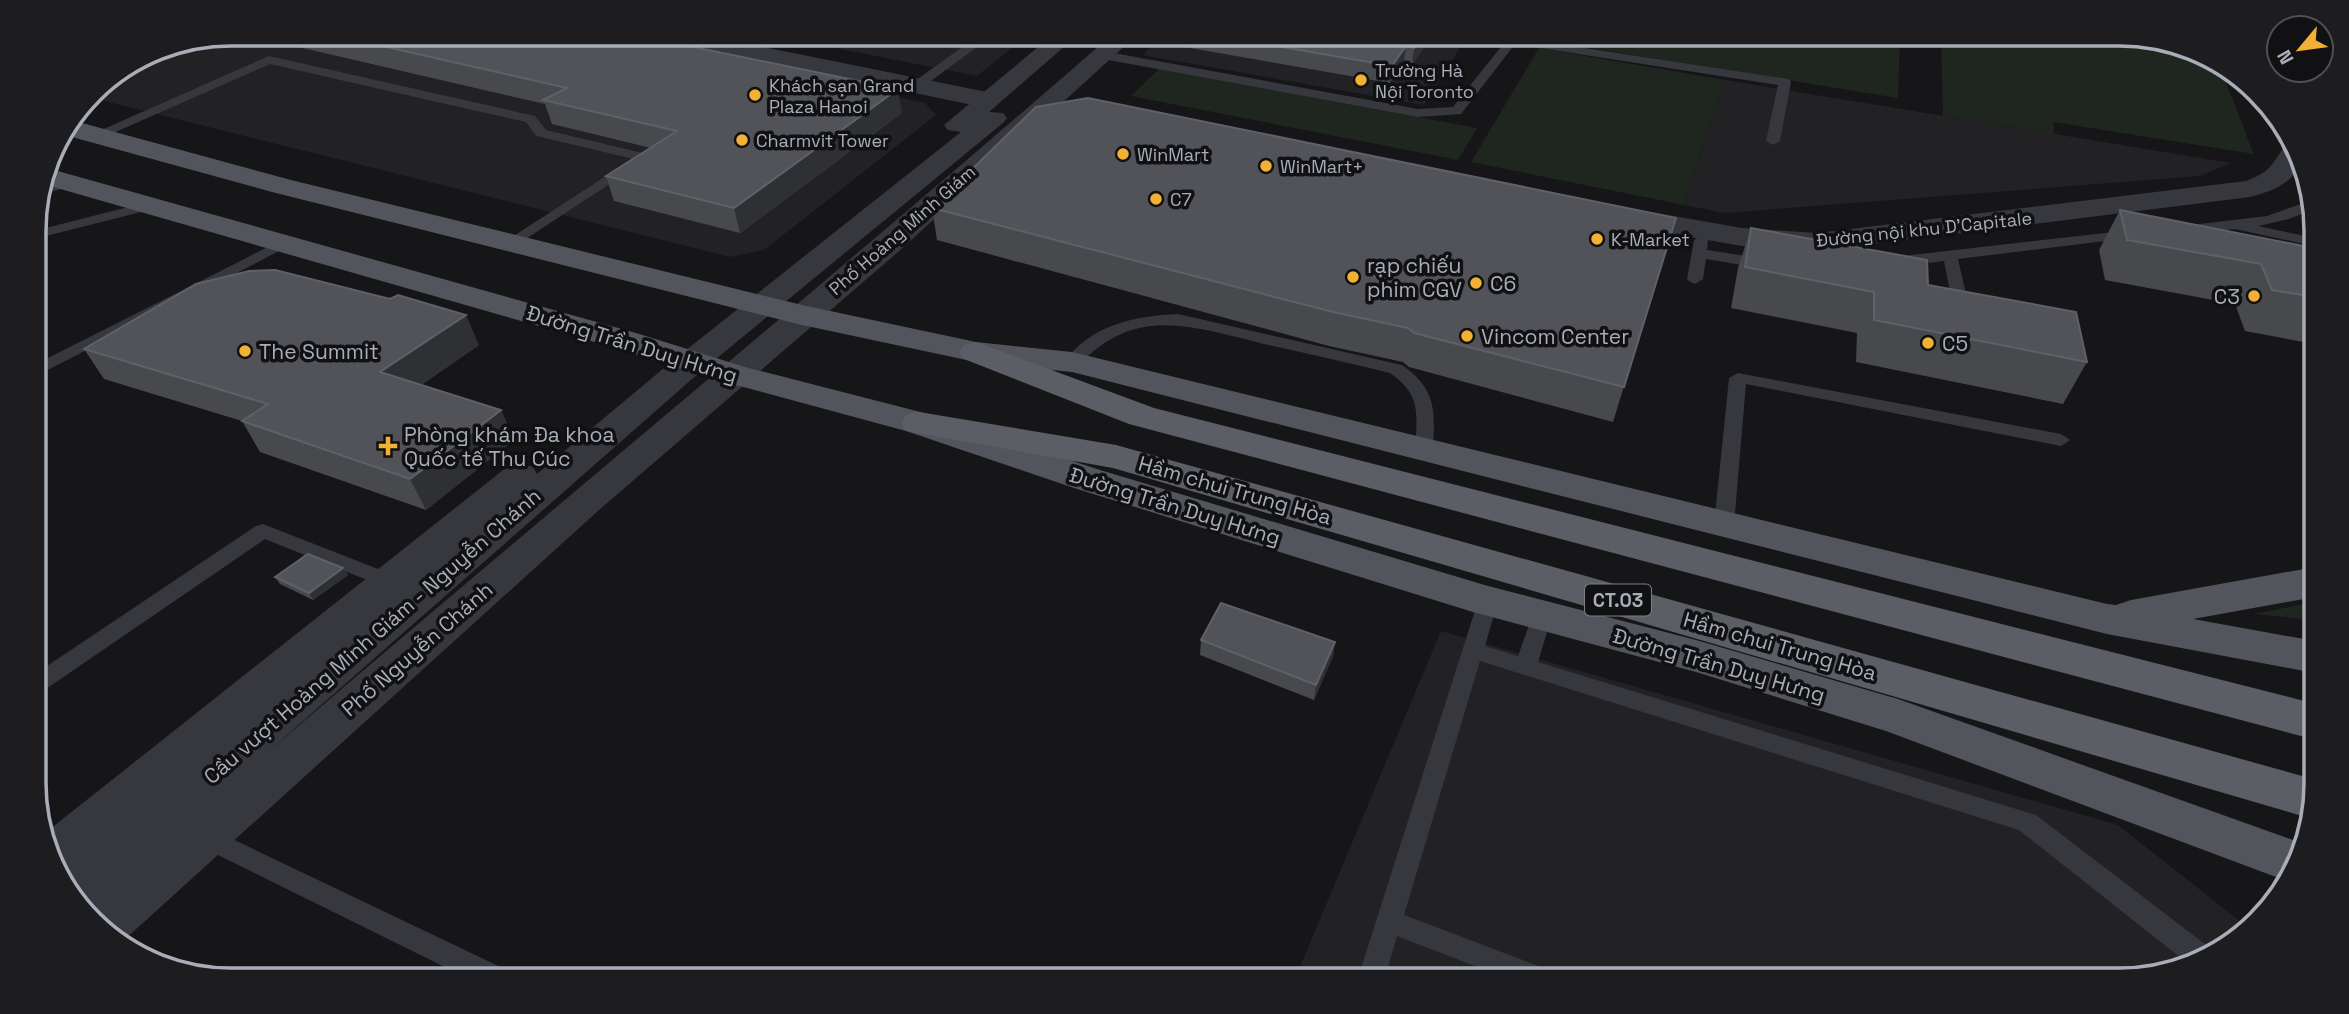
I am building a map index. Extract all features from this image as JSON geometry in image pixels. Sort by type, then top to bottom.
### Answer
[{"type":"highway","points":[[976,352],[1142,416],[2304,719]]},
{"type":"highway","name":"Hầm chui Trung Hòa","points":[[919,423],[1116,457],[2303,796]]},
{"type":"main road","points":[[76,130],[282,186],[802,315],[976,352],[1072,362],[2107,619],[2304,655]]},
{"type":"main road","name":"Đường Trần Duy Hưng","points":[[57,179],[624,340],[733,374],[919,423],[1087,479],[1488,601],[1696,656],[1898,718],[2287,859]]},
{"type":"main road","points":[[208,223],[282,186]]},
{"type":"main road","points":[[2107,619],[2304,584]]},
{"type":"main road","points":[[2192,824],[2274,883]]},
{"type":"street","points":[[722,46],[987,100]]},
{"type":"street","points":[[57,846],[536,463],[666,355],[833,226],[1053,46]]},
{"type":"street","name":"Cầu vượt Hoàng Minh Giám - Nguyễn Chánh","points":[[79,890],[688,365],[1098,46]]},
{"type":"street","name":"Phố Hoàng Minh Giám","points":[[733,374],[887,246],[1046,105],[1099,46]]},
{"type":"street","points":[[1046,105],[1083,112]]},
{"type":"street","name":"Đường nội khu D'Capitale","points":[[1599,212],[1701,242],[1817,242],[2227,194],[2250,189],[2278,177],[2290,162]]},
{"type":"street","points":[[833,226],[827,242],[832,253],[848,257],[865,255],[887,246]]},
{"type":"street","name":"Phố Nguyễn Chánh","points":[[108,921],[733,374]]},
{"type":"street","points":[[536,463],[562,452],[579,450],[591,454],[598,462],[585,501]]},
{"type":"lane","points":[[916,86],[972,46]]},
{"type":"lane","points":[[1110,46],[1418,113],[1457,111],[1507,46]]},
{"type":"lane","points":[[1551,46],[1785,82],[1773,141]]},
{"type":"lane","points":[[97,135],[269,60],[530,119],[541,133],[642,157],[510,243]]},
{"type":"lane","points":[[46,232],[148,206]]},
{"type":"lane","points":[[1872,265],[2086,238],[2233,225],[2302,208]]},
{"type":"lane","points":[[2233,225],[2304,240]]},
{"type":"lane","points":[[2086,238],[2140,250]]},
{"type":"lane","points":[[1695,279],[1701,242],[1788,268]]},
{"type":"lane","points":[[46,366],[284,243]]},
{"type":"lane","points":[[1917,292],[1943,297],[1958,295],[1950,256]]},
{"type":"lane","points":[[1072,362],[1092,342],[1150,320],[1178,319],[1396,369],[1414,380],[1424,399],[1424,450]]},
{"type":"lane","points":[[1724,525],[1738,378],[2061,440]]},
{"type":"lane","points":[[46,678],[262,531],[389,581]]},
{"type":"lane","points":[[1374,968],[1488,601]]},
{"type":"lane","points":[[1526,667],[1541,616]]},
{"type":"lane","points":[[1474,651],[2027,822],[2194,952]]},
{"type":"lane","points":[[205,837],[474,968]]},
{"type":"lane","points":[[1389,921],[1509,968]]},
{"type":"shaded area","points":[[218,46],[651,46],[925,103],[936,115],[764,250],[730,257],[100,100],[108,91],[148,65],[171,55]]},
{"type":"shaded area","points":[[825,46],[1015,46],[977,76]]},
{"type":"shaded area","name":"Trường Hà Nội Toronto","points":[[1152,46],[1461,46],[1424,105],[1142,55]]},
{"type":"shaded area","points":[[1900,46],[1898,98],[1584,47]]},
{"type":"shaded area","points":[[1941,46],[2131,46],[2178,55],[2223,78],[2254,154],[2053,122],[2054,134],[1943,116]]},
{"type":"shaded area","points":[[1539,48],[1725,80],[1684,205],[1471,162]]},
{"type":"shaded area","points":[[1159,69],[1477,128],[1458,160],[1131,96]]},
{"type":"shaded area","points":[[1725,80],[2231,163],[2200,176],[1725,213],[1684,205]]},
{"type":"shaded area","points":[[2304,604],[2304,619],[2254,614]]},
{"type":"shaded area","points":[[1441,631],[2118,825],[2241,922],[2201,949],[2178,959],[2131,968],[1299,968]]},
{"type":"building","name":"Charmvit Tower","points":[[382,46],[688,46],[898,89],[734,208],[606,176],[677,131],[543,100],[567,88]]},
{"type":"building","points":[[1276,46],[1406,46],[1392,66]]},
{"type":"building","name":"Vincom Center","points":[[1088,98],[1676,218],[1624,387],[1414,333],[1408,328],[1333,312],[932,208],[1036,107]]},
{"type":"building","points":[[2120,210],[2304,246],[2304,295],[2272,290],[2261,264],[2127,240]]},
{"type":"building","points":[[1751,228],[1927,260],[1928,285],[2076,312],[2087,362],[1874,320],[1874,292],[1745,267]]},
{"type":"building","points":[[275,270],[390,299],[398,295],[466,315],[380,372],[501,410],[410,479],[242,421],[268,404],[84,349],[196,284],[249,271]]},
{"type":"building","points":[[308,554],[343,568],[309,593],[275,577]]},
{"type":"building","points":[[1221,603],[1335,642],[1316,685],[1201,640]]},
{"type":"place","name":"Trường Hà Nội Toronto","points":[[1361,80]]},
{"type":"place","name":"Khách sạn Grand Plaza Hanoi","points":[[755,95]]},
{"type":"place","name":"Charmvit Tower","points":[[742,140]]},
{"type":"place","name":"WinMart","points":[[1123,154]]},
{"type":"place","name":"WinMart+","points":[[1266,166]]},
{"type":"place","name":"C7","points":[[1156,199]]},
{"type":"place","name":"K-Market","points":[[1597,239]]},
{"type":"place","name":"rạp chiếu phim CGV","points":[[1353,277]]},
{"type":"place","name":"C6","points":[[1476,283]]},
{"type":"place","name":"C3","points":[[2254,296]]},
{"type":"place","name":"Vincom Center","points":[[1467,336]]},
{"type":"place","name":"C5","points":[[1928,343]]},
{"type":"place","name":"The Summit","points":[[245,351]]},
{"type":"place","name":"Phòng khám Đa khoa Quốc tế Thu Cúc","points":[[388,446]]}]
